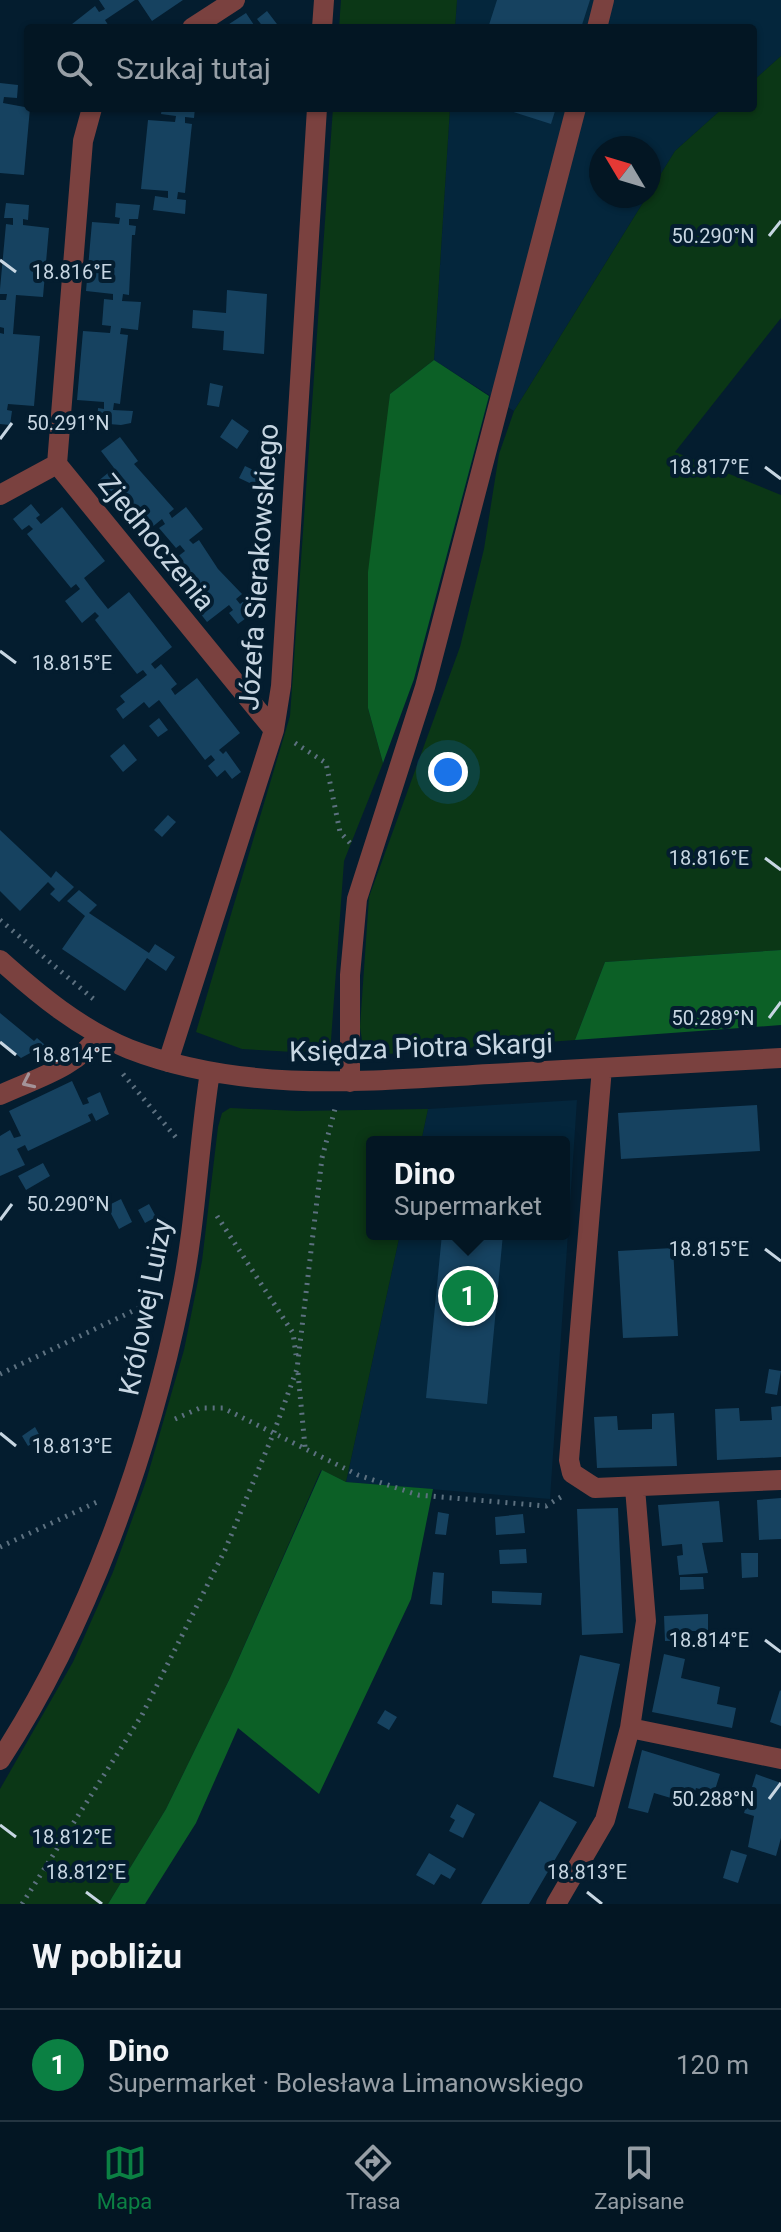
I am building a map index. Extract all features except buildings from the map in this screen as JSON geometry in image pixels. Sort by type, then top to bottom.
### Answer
[{"type":"street","points":[[198,24],[235,0]]},
{"type":"street","points":[[322,24],[324,0]]},
{"type":"street","points":[[598,24],[604,0]]},
{"type":"street","points":[[0,495],[57,464],[83,141],[91,112]]},
{"type":"street","name":"Józefa Sierakowskiego","points":[[168,1062],[274,730],[281,686],[317,112]]},
{"type":"street","points":[[350,1082],[352,960],[357,899],[425,687],[453,588],[575,112]]},
{"type":"street","name":"Zjednoczenia","points":[[57,464],[274,730]]},
{"type":"street","name":"Księdza Piotra Skargi","points":[[0,960],[60,1011],[99,1035],[168,1062],[210,1072],[271,1080],[350,1082],[781,1058]]},
{"type":"street","points":[[0,1095],[73,1061],[90,1048],[99,1035]]},
{"type":"street","points":[[602,1068],[569,1460],[572,1473],[582,1483],[595,1488],[781,1480]]},
{"type":"street","name":"Królowej Luizy","points":[[0,1760],[21,1728],[84,1600],[141,1450],[181,1299],[210,1072]]},
{"type":"street","points":[[556,1904],[605,1820],[630,1728],[646,1621],[635,1488]]},
{"type":"street","points":[[630,1728],[781,1759]]},
{"type":"path","points":[[274,730],[326,763],[340,832],[368,862]]},
{"type":"path","points":[[0,920],[106,1009]]},
{"type":"path","points":[[122,1073],[181,1144],[197,1172],[209,1204],[293,1333],[305,1448]]},
{"type":"path","points":[[22,1904],[142,1715],[225,1550],[274,1432],[297,1367],[322,1158],[336,1105]]},
{"type":"path","points":[[0,1374],[159,1298]]},
{"type":"path","points":[[141,1450],[163,1427],[200,1408],[223,1408],[358,1475],[418,1495],[546,1506],[582,1483]]},
{"type":"path","points":[[0,1547],[103,1500]]},
{"type":"shaded area","points":[[457,0],[781,0],[781,56],[757,77],[757,24],[455,24]]},
{"type":"shaded area","points":[[450,112],[719,112],[675,151],[661,174],[661,136],[589,136],[589,208],[640,208],[514,411],[434,360]]},
{"type":"shaded area","points":[[577,1100],[570,1203],[570,1136],[422,1136],[428,1109]]},
{"type":"shaded area","points":[[399,1240],[568,1240],[550,1499],[346,1482]]},
{"type":"green space","points":[[341,0],[457,0],[455,24],[339,24]]},
{"type":"green space","points":[[781,56],[781,318],[675,452],[781,495],[781,950],[605,962],[575,1040],[374,1055],[363,1047],[360,1027],[369,897],[460,647],[484,549],[499,454],[514,411],[640,208],[661,208],[661,174],[675,151],[719,112],[757,112],[757,77]]},
{"type":"green space","points":[[333,112],[450,112],[434,360],[390,394],[368,708],[383,763],[344,861],[330,1054],[242,1049],[196,1032],[290,716]]},
{"type":"green space","points":[[434,360],[489,396],[414,679],[383,763],[368,708],[368,572],[390,394]]},
{"type":"green space","points":[[781,950],[781,1025],[575,1040],[605,962]]},
{"type":"green space","points":[[230,1108],[298,1111],[428,1109],[422,1136],[366,1136],[366,1240],[399,1240],[346,1482],[321,1470],[230,1678],[166,1809],[108,1904],[0,1904],[0,1789],[73,1662],[113,1572],[146,1481],[184,1350],[202,1261],[222,1113]]},
{"type":"green space","points":[[322,1470],[346,1482],[433,1489],[411,1599],[319,1794],[238,1728],[196,1823],[145,1904],[108,1904],[166,1809],[230,1678]]},
{"type":"place","name":"Dino","points":[[468,1296]]}]
